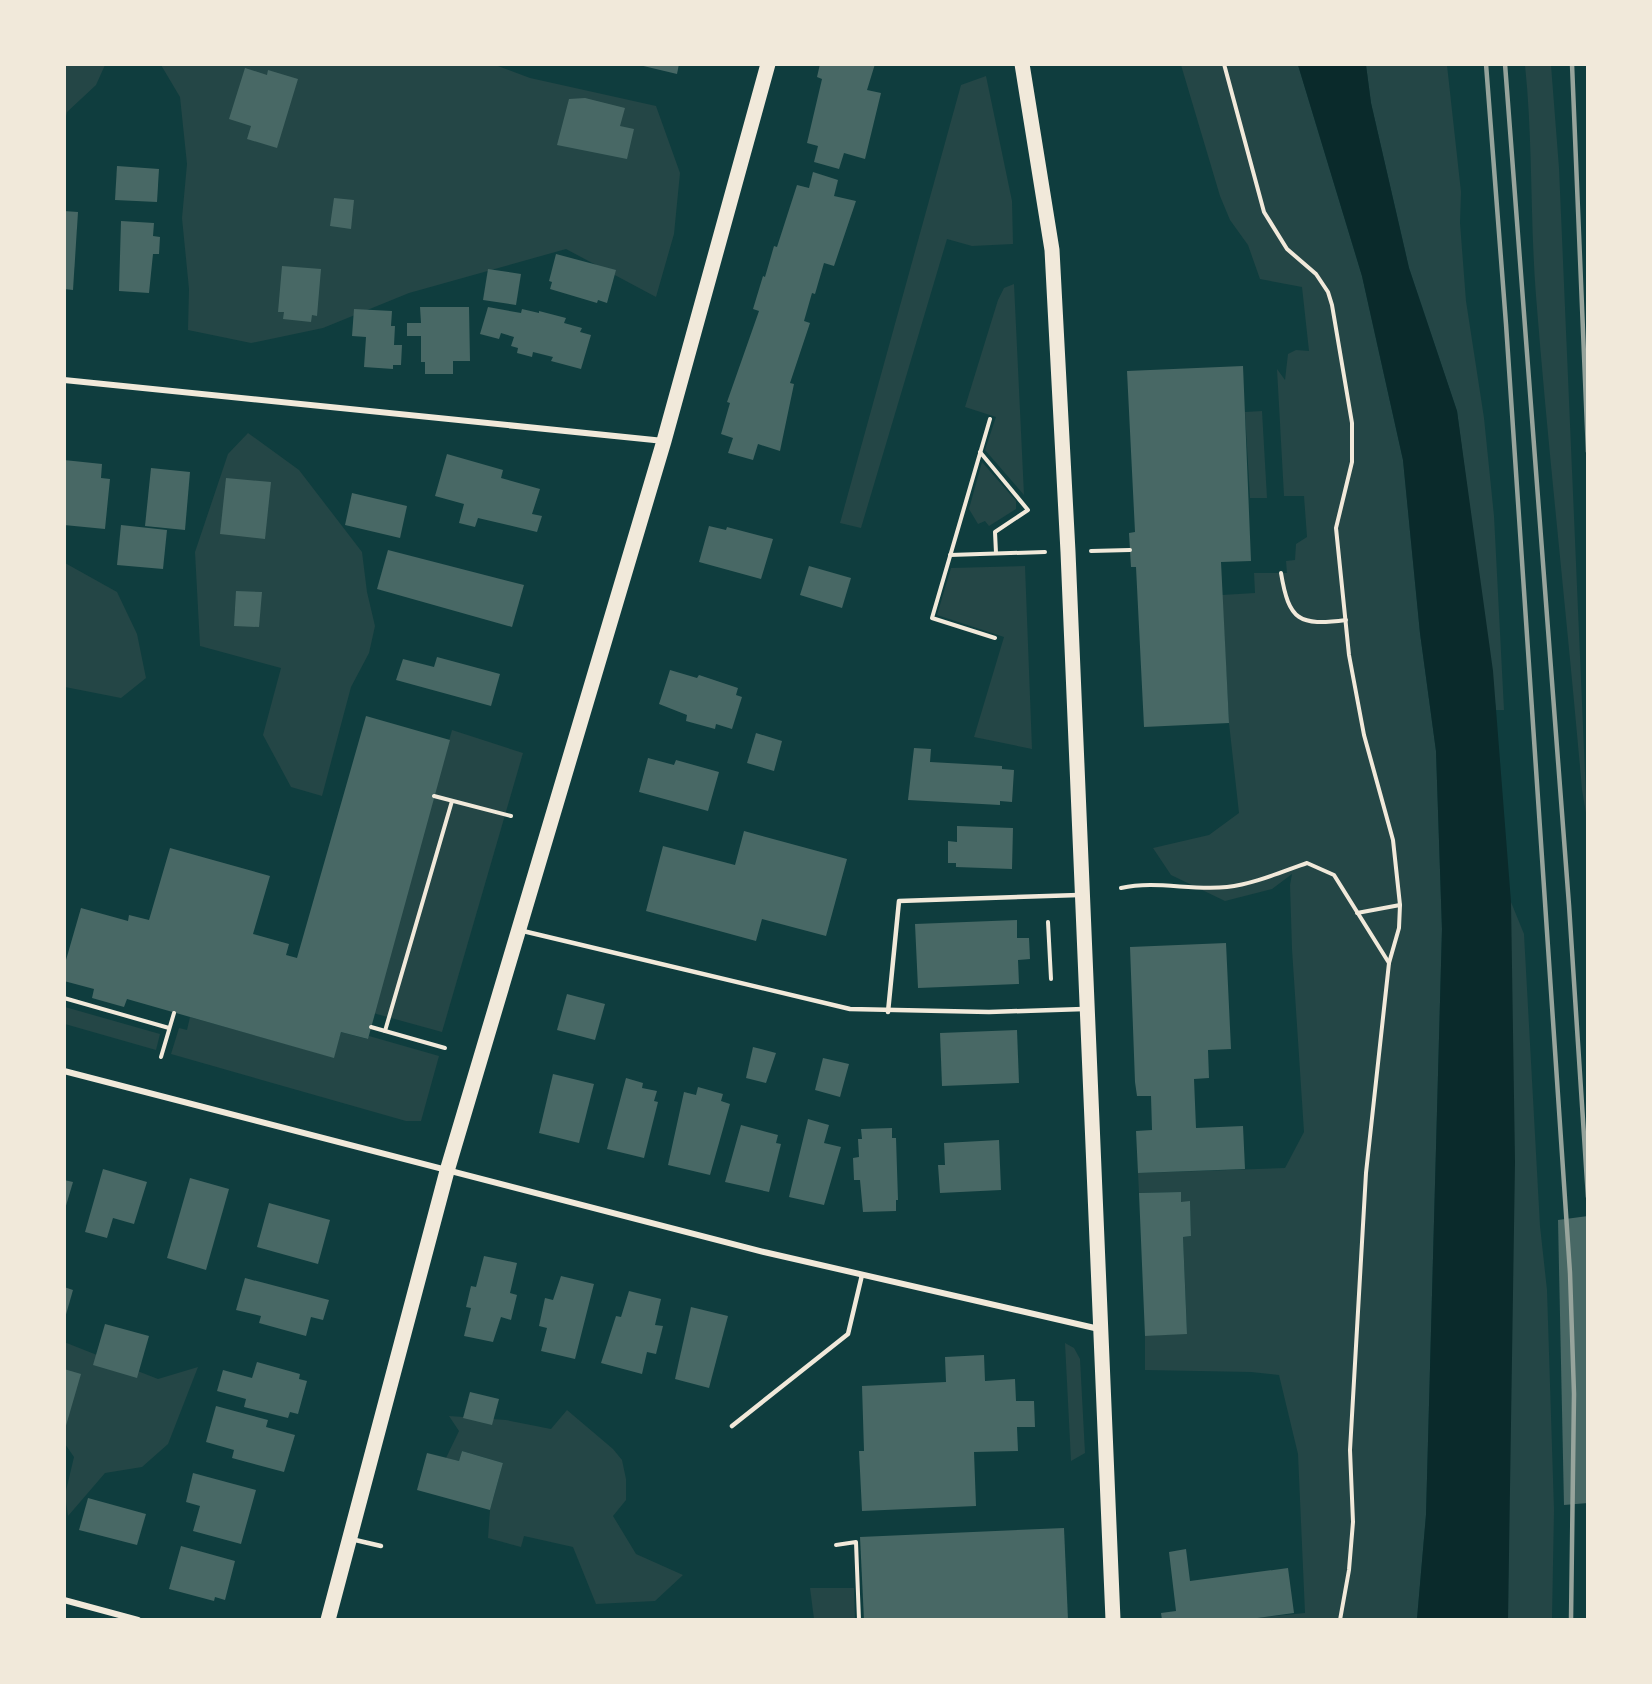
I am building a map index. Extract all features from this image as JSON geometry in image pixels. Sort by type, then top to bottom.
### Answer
[{"type":"main road","points":[[328,1620],[447,1171],[664,441],[768,64]]},
{"type":"main road","points":[[1022,64],[1052,250],[1084,895],[1113,1620]]},
{"type":"street","points":[[64,380],[664,441]]},
{"type":"street","points":[[64,1071],[447,1171],[862,1275],[1103,1330]]},
{"type":"street","points":[[64,1600],[138,1620]]},
{"type":"lane","points":[[888,1012],[899,901],[1084,895]]},
{"type":"lane","points":[[520,930],[850,1009],[888,1012],[1088,1009]]},
{"type":"lane","points":[[732,1426],[848,1334],[862,1275]]},
{"type":"lane","points":[[351,1539],[381,1546]]},
{"type":"path","points":[[1224,64],[1264,212],[1287,249],[1316,274],[1328,292],[1332,305],[1352,423],[1352,462],[1336,528],[1354,693],[1393,840],[1400,905],[1399,928],[1389,963],[1366,1173],[1350,1450],[1353,1522],[1349,1570],[1340,1620]]},
{"type":"path","points":[[990,419],[932,618],[995,638]]},
{"type":"path","points":[[980,452],[1028,510],[994,532],[996,554]]},
{"type":"path","points":[[1087,551],[1130,550]]},
{"type":"path","points":[[950,555],[1048,552]]},
{"type":"path","points":[[1281,573],[1286,601],[1292,613],[1298,618],[1316,623],[1346,620]]},
{"type":"path","points":[[434,796],[511,816]]},
{"type":"path","points":[[385,1031],[452,801]]},
{"type":"path","points":[[1121,888],[1149,884],[1174,887],[1227,887],[1306,863],[1334,875],[1389,963]]},
{"type":"path","points":[[1358,912],[1400,905]]},
{"type":"path","points":[[1048,922],[1051,979]]},
{"type":"path","points":[[64,998],[169,1029]]},
{"type":"path","points":[[161,1057],[174,1013]]},
{"type":"path","points":[[371,1027],[445,1048]]},
{"type":"path","points":[[836,1545],[856,1542],[860,1620]]},
{"type":"shaded area","points":[[65,64],[105,65],[96,85],[67,112],[65,120]]},
{"type":"shaded area","points":[[161,65],[495,65],[530,78],[656,106],[680,173],[674,234],[656,297],[566,249],[409,293],[323,328],[251,343],[188,330],[189,289],[182,218],[187,164],[180,97]]},
{"type":"shaded area","points":[[1181,65],[1298,65],[1362,276],[1403,460],[1420,633],[1436,751],[1442,929],[1426,1515],[1417,1619],[1243,1619],[1305,1613],[1298,1454],[1279,1375],[1251,1372],[1145,1370],[1145,1336],[1187,1333],[1183,1237],[1191,1236],[1190,1202],[1181,1202],[1181,1192],[1139,1193],[1138,1173],[1285,1168],[1304,1132],[1292,949],[1290,885],[1292,874],[1272,889],[1225,901],[1171,875],[1153,848],[1209,835],[1239,813],[1229,723],[1222,595],[1255,593],[1254,573],[1287,573],[1286,561],[1295,560],[1296,544],[1307,537],[1304,496],[1284,496],[1277,369],[1285,380],[1288,354],[1296,350],[1309,351],[1302,287],[1260,279],[1248,245],[1230,220],[1220,196]]},
{"type":"shaded area","points":[[1298,65],[1366,65],[1371,103],[1409,268],[1457,411],[1493,671],[1511,902],[1515,1162],[1508,1619],[1417,1619],[1426,1515],[1442,929],[1436,751],[1420,633],[1403,460],[1362,276]]},
{"type":"shaded area","points":[[1366,65],[1447,65],[1461,192],[1460,223],[1466,301],[1484,418],[1494,516],[1504,710],[1496,710],[1457,411],[1409,268],[1371,103]]},
{"type":"shaded area","points":[[1525,65],[1551,65],[1559,168],[1587,819],[1582,790],[1536,296]]},
{"type":"shaded area","points":[[986,76],[1012,201],[1013,244],[972,246],[947,239],[861,528],[840,523],[961,85]]},
{"type":"shaded area","points":[[1014,284],[1024,495],[985,450],[996,417],[965,407],[998,300],[1004,288]]},
{"type":"shaded area","points":[[1262,411],[1267,498],[1250,498],[1245,412]]},
{"type":"shaded area","points":[[248,433],[299,470],[362,552],[367,592],[375,626],[369,653],[351,687],[322,796],[291,787],[263,735],[281,668],[200,646],[195,552],[228,454]]},
{"type":"shaded area","points":[[982,462],[1016,501],[1016,509],[989,526],[985,521],[978,524],[969,509]]},
{"type":"shaded area","points":[[65,563],[117,592],[137,634],[146,678],[121,698],[65,687]]},
{"type":"shaded area","points":[[1025,566],[1032,749],[974,737],[1004,637],[937,615],[951,568]]},
{"type":"shaded area","points":[[452,730],[523,753],[442,1032],[373,1013]]},
{"type":"shaded area","points":[[1511,902],[1524,934],[1540,1226],[1547,1290],[1554,1510],[1552,1619],[1508,1620]]},
{"type":"shaded area","points":[[65,1007],[160,1034],[156,1050],[65,1024]]},
{"type":"shaded area","points":[[190,1017],[333,1057],[341,1032],[367,1039],[369,1036],[439,1056],[421,1121],[406,1121],[171,1054],[179,1028],[187,1030]]},
{"type":"shaded area","points":[[64,1342],[158,1379],[198,1367],[168,1444],[142,1467],[105,1473],[68,1516],[65,1495],[74,1457],[65,1444]]},
{"type":"shaded area","points":[[1065,1343],[1074,1348],[1080,1359],[1085,1453],[1071,1461]]},
{"type":"shaded area","points":[[567,1410],[613,1449],[622,1460],[626,1479],[626,1500],[613,1516],[636,1554],[683,1575],[655,1601],[596,1604],[573,1547],[524,1536],[521,1547],[488,1538],[490,1510],[503,1463],[462,1451],[459,1461],[446,1458],[459,1431],[449,1416],[506,1420],[551,1429]]},
{"type":"shaded area","points":[[810,1588],[854,1588],[855,1619],[814,1619]]},
{"type":"building","points":[[635,64],[679,64],[677,74]]},
{"type":"building","points":[[820,64],[875,64],[867,90],[881,93],[865,159],[844,153],[839,169],[814,162],[818,146],[807,143],[822,79],[817,77]]},
{"type":"building","points":[[245,68],[267,75],[268,70],[298,79],[277,148],[247,139],[251,126],[229,119]]},
{"type":"building","points":[[585,98],[625,108],[620,126],[634,129],[627,159],[557,145],[569,99]]},
{"type":"building","points":[[117,166],[159,169],[157,202],[115,200]]},
{"type":"building","points":[[813,172],[838,180],[834,196],[856,201],[834,266],[824,263],[815,294],[812,293],[804,321],[810,323],[790,383],[794,384],[780,451],[758,444],[753,460],[728,453],[733,438],[721,434],[730,403],[727,402],[759,311],[753,309],[774,246],[777,247],[797,185],[809,188]]},
{"type":"building","points":[[334,198],[354,200],[351,229],[330,226]]},
{"type":"building","points":[[64,211],[78,212],[73,290],[64,289]]},
{"type":"building","points":[[121,221],[154,223],[153,236],[160,237],[159,254],[153,254],[149,293],[119,291]]},
{"type":"building","points":[[556,254],[616,270],[607,303],[598,300],[597,303],[550,289],[552,282],[549,281]]},
{"type":"building","points":[[282,266],[321,269],[317,316],[312,315],[311,322],[283,319],[284,312],[278,312]]},
{"type":"building","points":[[488,269],[521,274],[516,305],[483,300]]},
{"type":"building","points":[[420,307],[469,307],[470,361],[453,361],[453,374],[425,374],[425,362],[421,362],[421,336],[407,336],[407,323],[421,323]]},
{"type":"building","points":[[488,307],[521,313],[522,309],[539,313],[539,311],[566,318],[564,323],[582,328],[580,332],[591,335],[581,369],[551,361],[553,357],[533,352],[532,357],[517,353],[518,348],[511,346],[514,337],[501,333],[499,339],[480,334]]},
{"type":"building","points":[[354,309],[392,311],[391,326],[395,326],[394,345],[402,345],[401,365],[393,365],[393,369],[364,367],[366,337],[352,336]]},
{"type":"building","points":[[1243,366],[1251,561],[1221,562],[1229,723],[1144,727],[1136,567],[1131,567],[1129,533],[1135,532],[1127,371]]},
{"type":"building","points":[[447,454],[503,470],[501,478],[540,489],[532,514],[542,516],[537,532],[478,518],[475,527],[459,523],[464,504],[435,496]]},
{"type":"building","points":[[64,460],[102,464],[101,478],[110,479],[105,529],[64,525]]},
{"type":"building","points":[[151,468],[190,472],[185,530],[145,526]]},
{"type":"building","points":[[226,478],[271,482],[265,539],[220,534]]},
{"type":"building","points":[[352,493],[407,506],[400,538],[345,525]]},
{"type":"building","points":[[121,525],[167,530],[163,569],[117,565]]},
{"type":"building","points":[[709,526],[726,530],[727,527],[773,539],[761,579],[699,562]]},
{"type":"building","points":[[388,550],[524,585],[512,627],[377,589]]},
{"type":"building","points":[[809,566],[851,578],[842,608],[800,595]]},
{"type":"building","points":[[236,591],[262,592],[259,627],[234,626]]},
{"type":"building","points":[[437,657],[500,674],[491,706],[396,680],[403,659],[434,667]]},
{"type":"building","points":[[670,670],[697,678],[699,675],[738,688],[736,695],[742,697],[732,729],[716,724],[715,729],[686,721],[687,715],[659,704]]},
{"type":"building","points":[[366,716],[450,740],[368,1039],[341,1032],[334,1058],[127,999],[124,1007],[92,998],[94,989],[64,981],[64,967],[81,908],[128,921],[129,915],[149,920],[170,848],[270,876],[253,934],[289,944],[286,955],[297,958]]},
{"type":"building","points":[[756,733],[782,741],[774,771],[747,763]]},
{"type":"building","points":[[914,748],[931,749],[930,762],[1002,766],[1002,769],[1014,770],[1012,802],[1000,801],[1000,805],[908,800]]},
{"type":"building","points":[[648,758],[674,765],[676,760],[719,772],[708,811],[639,792]]},
{"type":"building","points":[[957,826],[1013,828],[1012,869],[956,867],[956,863],[948,863],[948,841],[957,842]]},
{"type":"building","points":[[744,831],[847,859],[826,936],[762,919],[756,941],[646,911],[663,846],[735,865]]},
{"type":"building","points":[[1017,920],[1017,938],[1029,938],[1030,959],[1018,960],[1019,984],[918,988],[915,924]]},
{"type":"building","points":[[1226,943],[1231,1049],[1208,1050],[1209,1078],[1194,1079],[1196,1128],[1243,1126],[1245,1169],[1138,1173],[1136,1131],[1152,1130],[1151,1096],[1137,1096],[1135,1082],[1130,947]]},
{"type":"building","points":[[567,994],[605,1004],[595,1040],[557,1030]]},
{"type":"building","points":[[1017,1030],[1019,1083],[942,1086],[940,1033]]},
{"type":"building","points":[[753,1047],[776,1053],[766,1083],[746,1078]]},
{"type":"building","points":[[823,1058],[849,1064],[840,1097],[815,1090]]},
{"type":"building","points":[[553,1074],[594,1084],[579,1143],[539,1133]]},
{"type":"building","points":[[626,1078],[643,1083],[642,1088],[657,1091],[654,1101],[658,1102],[644,1158],[607,1149]]},
{"type":"building","points":[[698,1087],[723,1094],[721,1101],[730,1104],[710,1175],[668,1165],[684,1092],[696,1095]]},
{"type":"building","points":[[808,1119],[829,1125],[824,1143],[841,1147],[824,1205],[789,1197]]},
{"type":"building","points":[[741,1125],[778,1135],[776,1143],[781,1144],[769,1192],[725,1182]]},
{"type":"building","points":[[892,1128],[892,1138],[896,1138],[898,1200],[896,1200],[896,1211],[863,1212],[860,1180],[854,1180],[853,1158],[859,1157],[858,1139],[862,1139],[861,1129]]},
{"type":"building","points":[[999,1140],[1001,1190],[940,1193],[938,1165],[945,1165],[944,1143]]},
{"type":"building","points":[[103,1169],[147,1182],[134,1224],[113,1218],[107,1238],[85,1232]]},
{"type":"building","points":[[190,1178],[229,1189],[206,1270],[167,1258]]},
{"type":"building","points":[[64,1180],[73,1182],[65,1209],[64,1209]]},
{"type":"building","points":[[1181,1192],[1181,1202],[1190,1201],[1191,1236],[1183,1237],[1187,1334],[1145,1336],[1139,1193]]},
{"type":"building","points":[[269,1203],[330,1220],[318,1264],[257,1247]]},
{"type":"building","points":[[1588,1216],[1588,1503],[1564,1505],[1558,1220]]},
{"type":"building","points":[[484,1256],[517,1263],[510,1293],[517,1295],[511,1320],[501,1317],[493,1342],[464,1336],[471,1308],[466,1307],[471,1286],[476,1287]]},
{"type":"building","points":[[561,1276],[594,1284],[575,1359],[541,1351],[547,1328],[539,1326],[545,1298],[553,1300]]},
{"type":"building","points":[[245,1278],[329,1300],[323,1320],[311,1317],[306,1336],[259,1323],[261,1316],[236,1310]]},
{"type":"building","points":[[64,1287],[73,1290],[65,1318],[64,1318]]},
{"type":"building","points":[[629,1291],[661,1299],[655,1325],[663,1326],[656,1354],[647,1352],[642,1374],[601,1363],[616,1316],[621,1317]]},
{"type":"building","points":[[691,1307],[728,1316],[709,1388],[675,1379]]},
{"type":"building","points":[[105,1324],[149,1336],[137,1378],[93,1365]]},
{"type":"building","points":[[984,1355],[985,1381],[1015,1379],[1016,1401],[1034,1401],[1035,1427],[1017,1427],[1018,1451],[974,1452],[976,1506],[862,1511],[859,1451],[864,1451],[862,1386],[946,1382],[945,1357]]},
{"type":"building","points":[[257,1362],[300,1374],[299,1379],[307,1381],[298,1414],[290,1412],[288,1418],[244,1407],[246,1399],[217,1391],[223,1370],[252,1378]]},
{"type":"building","points":[[64,1369],[81,1374],[65,1429],[64,1429]]},
{"type":"building","points":[[470,1392],[499,1399],[492,1425],[463,1418]]},
{"type":"building","points":[[216,1406],[268,1420],[266,1427],[295,1435],[284,1472],[232,1458],[234,1450],[206,1442]]},
{"type":"building","points":[[462,1451],[503,1463],[490,1510],[417,1490],[427,1453],[459,1461]]},
{"type":"building","points":[[193,1473],[256,1490],[241,1544],[193,1531],[200,1506],[186,1502]]},
{"type":"building","points":[[88,1498],[146,1514],[137,1545],[79,1530]]},
{"type":"building","points":[[1064,1528],[1068,1620],[864,1620],[860,1537]]},
{"type":"building","points":[[181,1546],[235,1561],[225,1600],[215,1597],[214,1601],[169,1589]]},
{"type":"building","points":[[1186,1549],[1190,1581],[1288,1568],[1294,1613],[1243,1620],[1162,1620],[1161,1613],[1176,1611],[1169,1552]]},
{"type":"railway","points":[[1486,64],[1506,324],[1570,1273],[1574,1394],[1571,1620]]},
{"type":"railway","points":[[1505,64],[1569,905],[1588,1197]]},
{"type":"railway","points":[[1572,64],[1588,452]]}]
